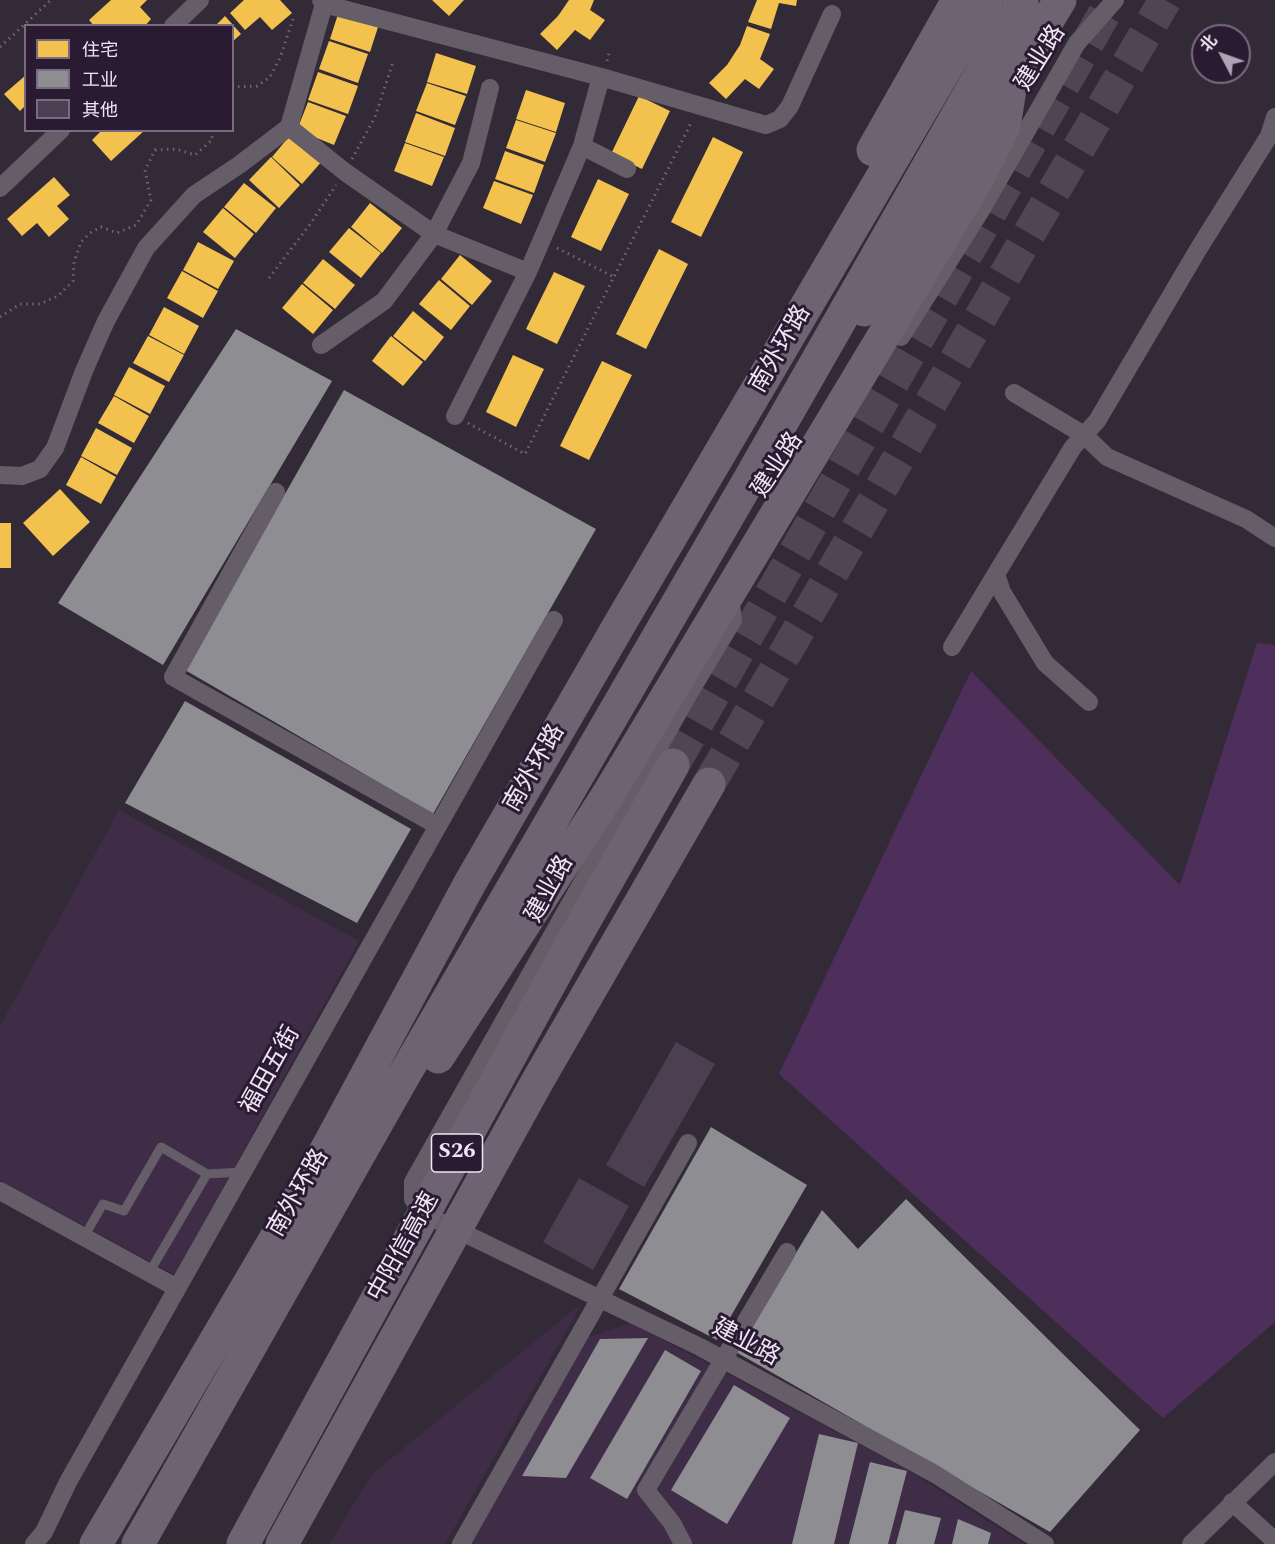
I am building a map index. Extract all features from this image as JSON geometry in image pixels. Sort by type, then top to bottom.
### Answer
[{"type":"highway","points":[[925,58],[938,0]]},
{"type":"highway","points":[[778,357],[812,257],[958,0]]},
{"type":"highway","name":"南外环路","points":[[96,1544],[311,1178],[470,883],[986,0]]},
{"type":"highway","points":[[251,1345],[607,796],[973,187],[1004,128],[1015,58],[1019,0]]},
{"type":"highway","name":"南外环路","points":[[138,1544],[408,1067],[804,384],[895,272],[1050,4]]},
{"type":"highway","name":"中阳信高速","points":[[243,1544],[572,943],[674,765]]},
{"type":"highway","name":"中阳信高速","points":[[282,1544],[537,1082],[709,784]]},
{"type":"street","points":[[175,24],[200,0]]},
{"type":"street","name":"建业路","points":[[1045,1544],[935,1474],[723,1359],[422,1214],[412,1199],[413,1182],[682,705],[733,620],[730,596],[737,574],[803,469],[884,365],[980,212],[1077,43],[1115,0]]},
{"type":"street","points":[[0,475],[22,476],[40,469],[55,448],[80,380],[106,321],[146,248],[194,195],[289,128],[322,2],[601,77],[766,125],[780,120],[790,106],[832,14]]},
{"type":"street","points":[[455,416],[542,240],[582,146],[601,77]]},
{"type":"street","points":[[321,345],[384,301],[434,234],[471,163],[490,88]]},
{"type":"street","points":[[952,647],[1073,447],[1097,421],[1199,248],[1269,136],[1275,117]]},
{"type":"street","points":[[289,128],[345,172],[434,234],[528,272]]},
{"type":"street","points":[[0,188],[60,132]]},
{"type":"street","points":[[582,146],[627,169]]},
{"type":"street","points":[[1014,393],[1084,435],[1107,457],[1246,519],[1275,538]]},
{"type":"street","points":[[276,492],[173,677],[438,826]]},
{"type":"street","points":[[996,574],[1002,592],[1045,663],[1089,702]]},
{"type":"street","name":"福田五街","points":[[34,1544],[44,1532],[68,1482],[554,620]]},
{"type":"street","points":[[461,1544],[688,1143]]},
{"type":"street","points":[[0,1191],[177,1288]]},
{"type":"street","points":[[683,1544],[672,1522],[646,1490],[787,1252]]},
{"type":"street","points":[[1191,1544],[1275,1462]]},
{"type":"street","points":[[1232,1502],[1275,1541]]},
{"type":"lane","points":[[84,1238],[103,1204],[124,1211],[161,1147],[207,1174],[243,1172]]},
{"type":"lane","points":[[149,1273],[207,1174]]},
{"type":"path","points":[[25,24],[51,0]]},
{"type":"path","points":[[234,87],[257,86],[270,77],[280,57],[293,19]]},
{"type":"path","points":[[0,47],[24,25]]},
{"type":"path","points":[[269,278],[311,223],[345,172],[375,117],[393,62]]},
{"type":"path","points":[[455,416],[525,454],[699,106]]},
{"type":"path","points":[[0,317],[20,304],[40,304],[58,296],[73,281],[74,262],[81,242],[90,233],[101,227],[117,232],[136,225],[151,200],[145,170],[155,150],[176,149],[195,155],[212,140],[212,132]]},
{"type":"path","points":[[542,240],[614,277]]},
{"type":"shaded area","points":[[1257,643],[1275,645],[1275,1322],[1163,1418],[779,1074],[971,671],[1180,885]]},
{"type":"shaded area","points":[[119,810],[359,941],[175,1275],[0,1180],[0,1026]]},
{"type":"shaded area","points":[[582,1303],[445,1544],[329,1544],[373,1473]]},
{"type":"shaded area","points":[[631,1323],[906,1469],[1024,1544],[468,1544],[588,1337]]},
{"type":"building: 住宅","points":[[111,0],[147,0],[140,7],[151,19],[147,24],[92,24],[89,20]]},
{"type":"building: 住宅","points":[[244,0],[280,0],[292,13],[272,30],[260,17],[245,30],[230,13]]},
{"type":"building: 住宅","points":[[432,0],[464,0],[449,16]]},
{"type":"building: 住宅","points":[[569,0],[594,0],[590,10],[605,20],[590,40],[575,30],[557,50],[540,34],[558,16]]},
{"type":"building: 住宅","points":[[757,0],[797,0],[796,6],[779,3],[771,29],[748,22]]},
{"type":"building: 住宅","points":[[339,11],[379,24],[370,52],[330,39]]},
{"type":"building: 住宅","points":[[225,16],[232,24],[217,24]]},
{"type":"building: 住宅","points":[[234,26],[241,34],[234,40]]},
{"type":"building: 住宅","points":[[747,26],[770,34],[760,59],[774,69],[759,89],[745,79],[726,99],[709,83],[727,65],[740,45]]},
{"type":"building: 住宅","points":[[329,41],[368,54],[358,83],[319,69]]},
{"type":"building: 住宅","points":[[436,53],[476,66],[467,94],[427,82]]},
{"type":"building: 住宅","points":[[318,72],[358,86],[348,114],[308,100]]},
{"type":"building: 住宅","points":[[24,77],[24,107],[20,111],[4,94]]},
{"type":"building: 住宅","points":[[427,83],[466,96],[455,125],[416,111]]},
{"type":"building: 住宅","points":[[526,90],[565,103],[556,132],[516,119]]},
{"type":"building: 住宅","points":[[639,96],[670,111],[642,169],[611,154]]},
{"type":"building: 住宅","points":[[308,102],[346,116],[334,145],[297,130]]},
{"type":"building: 住宅","points":[[416,113],[455,128],[445,156],[405,142]]},
{"type":"building: 住宅","points":[[516,120],[556,133],[545,162],[506,148]]},
{"type":"building: 住宅","points":[[100,132],[143,132],[111,161],[92,140]]},
{"type":"building: 住宅","points":[[292,133],[323,160],[302,184],[272,157]]},
{"type":"building: 住宅","points":[[713,137],[743,152],[701,237],[671,222]]},
{"type":"building: 住宅","points":[[405,143],[444,157],[432,186],[394,171]]},
{"type":"building: 住宅","points":[[505,151],[544,165],[534,193],[495,179]]},
{"type":"building: 住宅","points":[[271,157],[300,185],[279,208],[249,180]]},
{"type":"building: 住宅","points":[[54,177],[70,195],[57,206],[69,219],[49,237],[37,223],[22,236],[7,219]]},
{"type":"building: 住宅","points":[[598,179],[629,194],[601,251],[571,237]]},
{"type":"building: 住宅","points":[[494,181],[533,195],[521,224],[483,208]]},
{"type":"building: 住宅","points":[[244,183],[276,208],[256,233],[224,207]]},
{"type":"building: 住宅","points":[[370,203],[402,228],[382,253],[351,227]]},
{"type":"building: 住宅","points":[[223,208],[254,234],[235,258],[203,232]]},
{"type":"building: 住宅","points":[[349,228],[381,253],[361,278],[329,252]]},
{"type":"building: 住宅","points":[[198,242],[234,261],[218,289],[183,270]]},
{"type":"building: 住宅","points":[[659,249],[688,264],[646,349],[616,334]]},
{"type":"building: 住宅","points":[[460,255],[492,281],[472,305],[441,279]]},
{"type":"building: 住宅","points":[[323,259],[355,285],[335,309],[303,283]]},
{"type":"building: 住宅","points":[[182,271],[218,291],[203,318],[167,298]]},
{"type":"building: 住宅","points":[[554,272],[585,286],[557,344],[526,329]]},
{"type":"building: 住宅","points":[[439,280],[470,306],[451,330],[419,304]]},
{"type":"building: 住宅","points":[[302,284],[333,310],[313,334],[282,308]]},
{"type":"building: 住宅","points":[[164,307],[199,326],[184,354],[149,335]]},
{"type":"building: 住宅","points":[[413,311],[444,337],[425,361],[393,336]]},
{"type":"building: 住宅","points":[[148,336],[184,355],[169,382],[133,363]]},
{"type":"building: 住宅","points":[[391,336],[423,362],[403,386],[372,361]]},
{"type":"building: 住宅","points":[[513,355],[544,369],[516,427],[486,412]]},
{"type":"building: 住宅","points":[[602,361],[632,375],[589,460],[560,446]]},
{"type":"building: 住宅","points":[[129,367],[165,386],[150,414],[114,395]]},
{"type":"building: 住宅","points":[[114,396],[149,416],[134,443],[98,423]]},
{"type":"building: 住宅","points":[[96,428],[132,448],[117,475],[81,456]]},
{"type":"building: 住宅","points":[[81,457],[116,477],[101,504],[66,485]]},
{"type":"building: 住宅","points":[[60,489],[90,522],[53,556],[23,523]]},
{"type":"building: 住宅","points":[[0,523],[11,523],[11,568],[0,568]]},
{"type":"building: 工业","points":[[236,329],[332,381],[163,665],[58,603]]},
{"type":"building: 工业","points":[[344,390],[596,529],[433,814],[185,670]]},
{"type":"building: 工业","points":[[185,701],[411,829],[357,923],[125,803]]},
{"type":"building: 工业","points":[[711,1127],[807,1185],[717,1340],[619,1289]]},
{"type":"building: 工业","points":[[906,1199],[1140,1430],[1050,1532],[736,1352],[822,1210],[858,1249]]},
{"type":"building: 工业","points":[[648,1338],[566,1478],[522,1476],[600,1339]]},
{"type":"building: 工业","points":[[665,1350],[701,1371],[627,1499],[590,1478]]},
{"type":"building: 工业","points":[[734,1385],[790,1418],[727,1524],[671,1490]]},
{"type":"building: 工业","points":[[819,1434],[858,1443],[834,1544],[792,1544]]},
{"type":"building: 工业","points":[[870,1462],[907,1471],[888,1544],[849,1544]]},
{"type":"building: 工业","points":[[905,1510],[941,1518],[934,1544],[896,1544]]},
{"type":"building: 工业","points":[[958,1519],[991,1533],[988,1544],[952,1544]]},
{"type":"building: 其他","points":[[676,1042],[715,1064],[644,1187],[606,1165]]},
{"type":"building: 其他","points":[[579,1178],[629,1206],[593,1270],[543,1242]]},
{"type":"tunnel","points":[[709,784],[1165,0]]},
{"type":"tunnel","points":[[673,765],[1107,9]]}]
